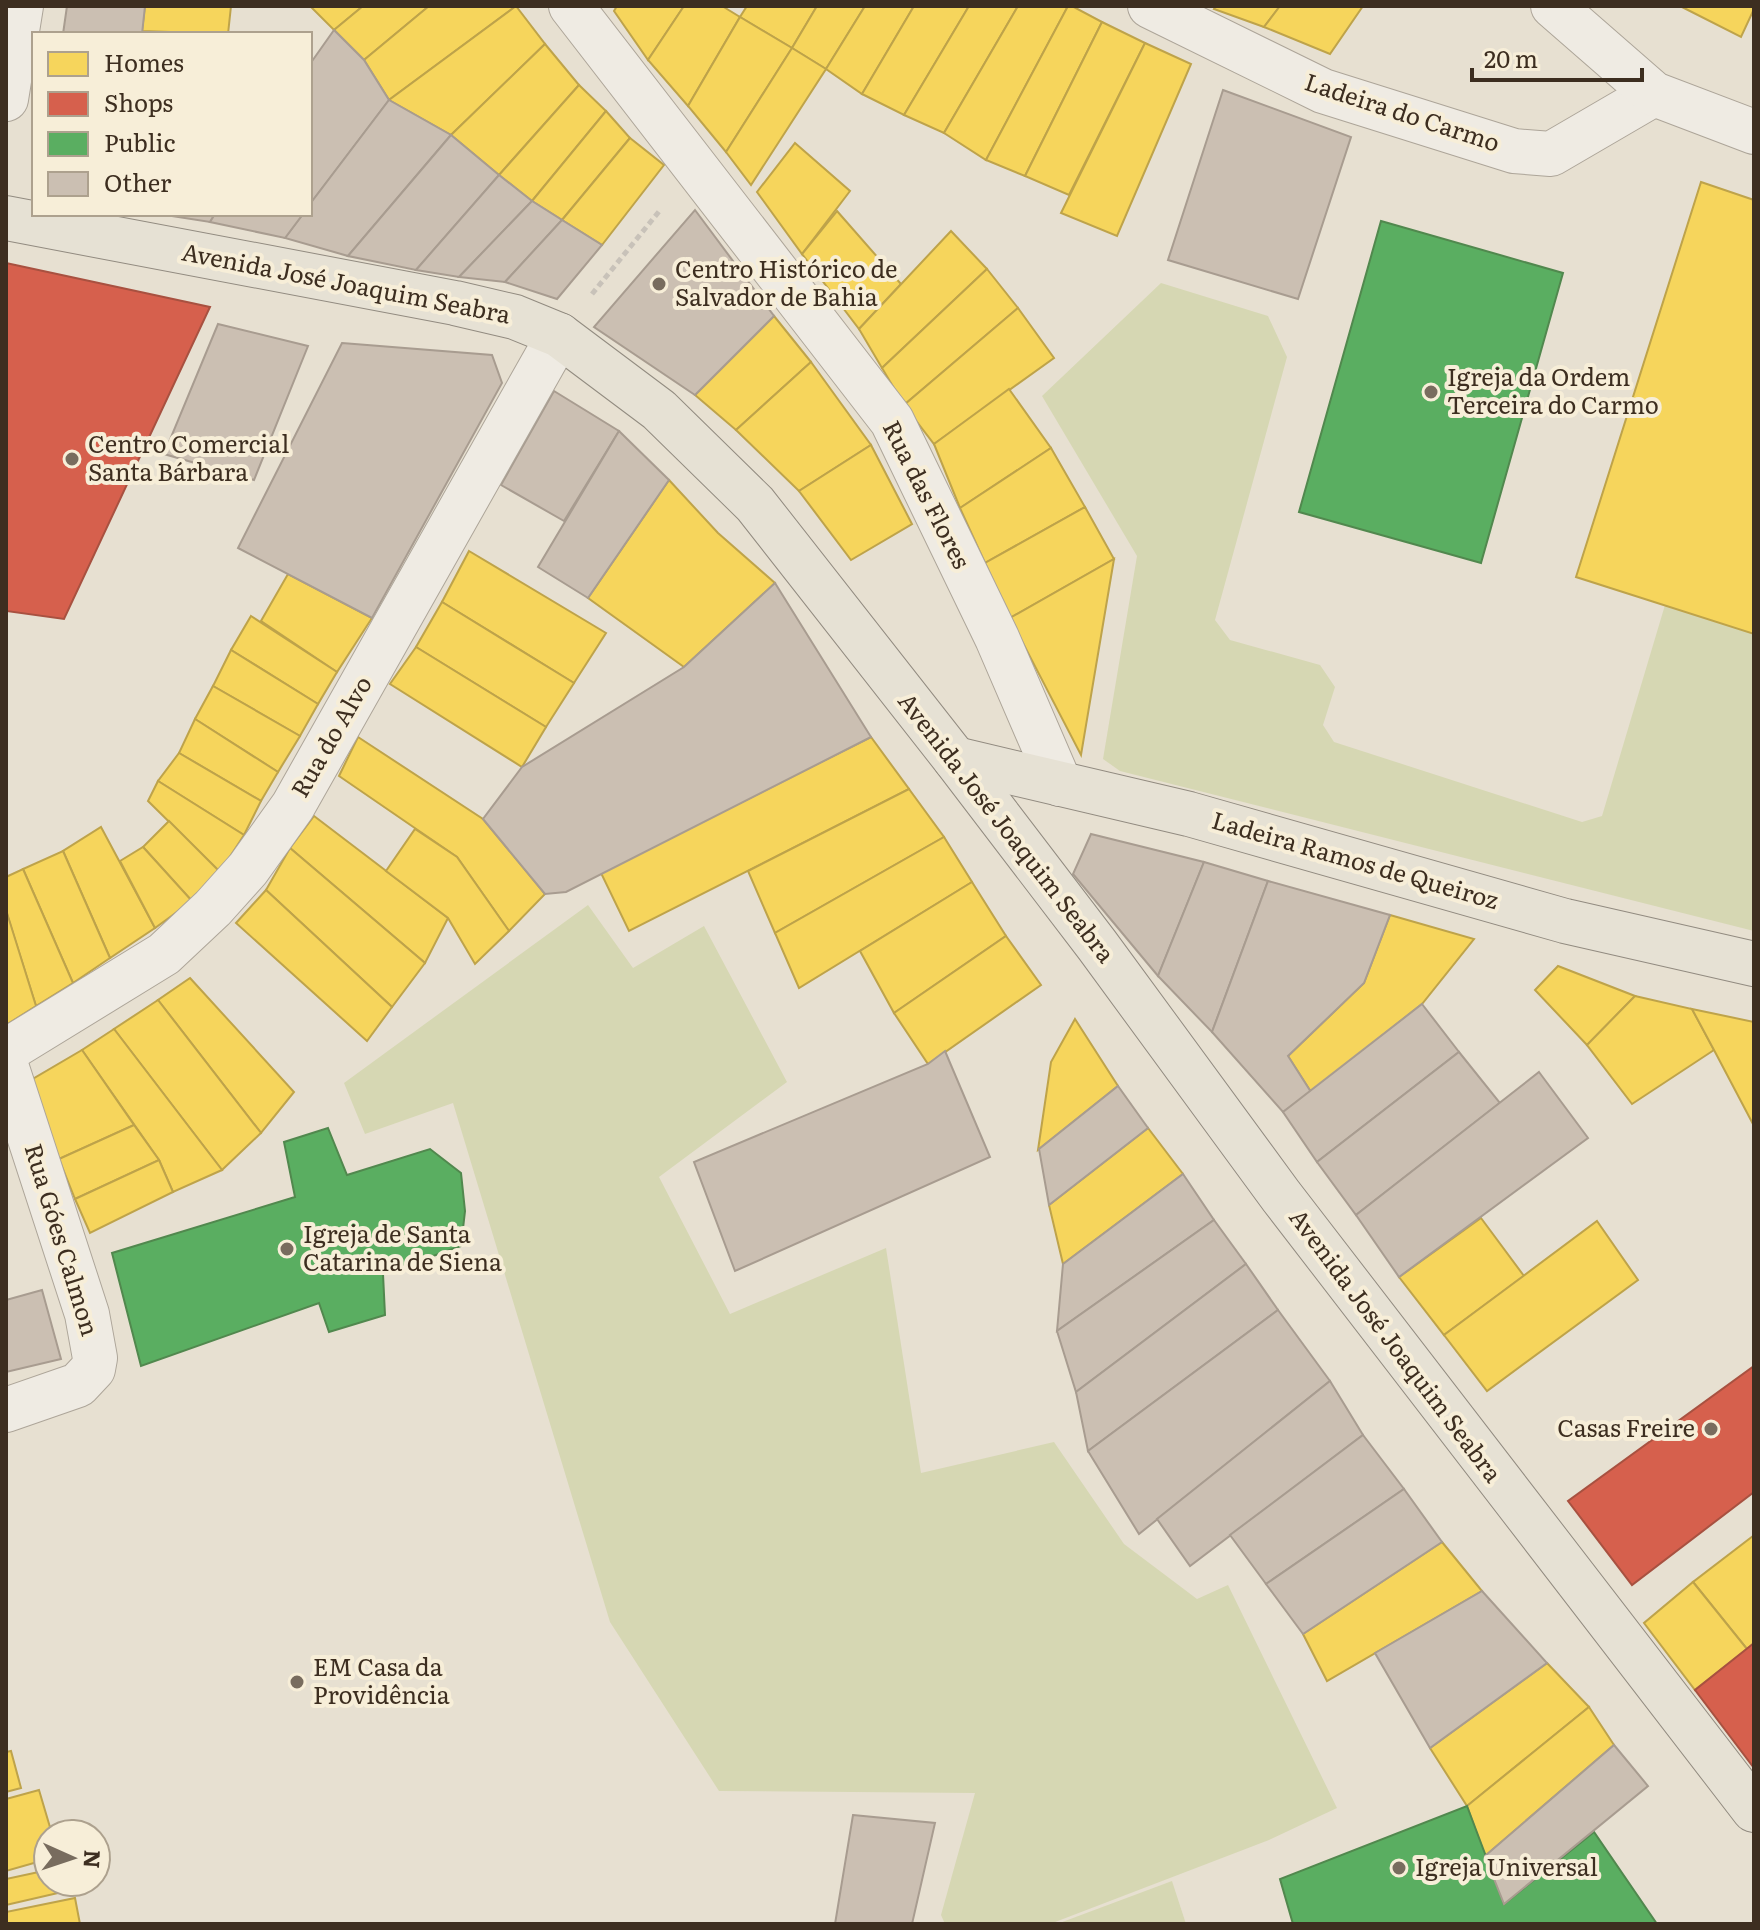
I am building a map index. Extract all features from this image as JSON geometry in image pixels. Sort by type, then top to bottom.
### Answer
[{"type":"main road","name":"Avenida José Joaquim Seabra","points":[[6,218],[515,317],[559,335],[659,410],[755,504],[955,759],[1097,945],[1290,1208],[1754,1810]]},
{"type":"main road","name":"Ladeira Ramos de Queiroz","points":[[955,759],[1189,814],[1565,921],[1754,964]]},
{"type":"street","points":[[6,99],[21,6]]},
{"type":"street","name":"Rua das Flores","points":[[571,6],[892,421],[997,638],[1060,784]]},
{"type":"street","name":"Ladeira do Carmo","points":[[1150,6],[1323,91],[1514,151],[1551,154],[1654,94]]},
{"type":"street","points":[[1553,6],[1654,94],[1754,132]]},
{"type":"street","name":"Rua do Alvo","points":[[6,1051],[164,954],[213,908],[248,869],[293,806],[559,335]]},
{"type":"street","name":"Rua Góes Calmon","points":[[6,1065],[87,1314],[95,1358],[93,1369],[78,1385],[6,1410]]},
{"type":"path","points":[[559,335],[695,167]]},
{"type":"green space","points":[[1161,283],[1268,316],[1287,357],[1215,620],[1230,640],[1320,665],[1335,687],[1323,725],[1334,742],[1582,822],[1602,816],[1665,605],[1754,634],[1754,931],[1120,771],[1103,759],[1137,556],[1042,396]]},
{"type":"green space","points":[[588,905],[633,968],[704,926],[787,1082],[659,1177],[730,1314],[886,1248],[921,1473],[1054,1442],[1124,1544],[1197,1599],[1228,1585],[1337,1808],[1269,1840],[1050,1924],[945,1924],[941,1915],[975,1793],[719,1791],[610,1622],[453,1103],[365,1134],[344,1083]]},
{"type":"green space","points":[[1172,1881],[1186,1924],[1057,1924]]},
{"type":"building: Homes","points":[[145,6],[231,6],[228,32],[142,31]]},
{"type":"building: Homes","points":[[310,6],[363,6],[334,30]]},
{"type":"building: Homes","points":[[363,6],[429,6],[364,60],[334,30]]},
{"type":"building: Homes","points":[[429,6],[516,6],[389,100],[364,60]]},
{"type":"building: Homes","points":[[516,6],[545,44],[451,135],[389,100]]},
{"type":"building: Homes","points":[[617,6],[684,6],[648,60],[614,11]]},
{"type":"building: Homes","points":[[684,6],[722,6],[740,17],[688,106],[648,60]]},
{"type":"building: Homes","points":[[747,6],[817,6],[792,48],[740,17]]},
{"type":"building: Homes","points":[[817,6],[865,6],[826,69],[792,48]]},
{"type":"building: Homes","points":[[865,6],[914,6],[862,94],[826,69]]},
{"type":"building: Homes","points":[[914,6],[969,6],[904,115],[862,94]]},
{"type":"building: Homes","points":[[969,6],[1018,6],[944,133],[904,115]]},
{"type":"building: Homes","points":[[1018,6],[1068,6],[986,160],[944,133]]},
{"type":"building: Homes","points":[[1068,6],[1102,22],[1025,176],[986,160]]},
{"type":"building: Homes","points":[[1216,6],[1280,6],[1264,27],[1214,9]]},
{"type":"building: Homes","points":[[1280,6],[1363,6],[1330,54],[1264,27]]},
{"type":"building: Homes","points":[[1680,6],[1754,6],[1754,9],[1741,37]]},
{"type":"building: Homes","points":[[740,17],[792,48],[726,152],[688,106]]},
{"type":"building: Homes","points":[[1102,22],[1145,43],[1069,195],[1025,176]]},
{"type":"building: Homes","points":[[1145,43],[1191,64],[1117,236],[1061,213]]},
{"type":"building: Homes","points":[[545,44],[579,85],[499,175],[451,135]]},
{"type":"building: Homes","points":[[792,48],[826,69],[751,185],[726,152]]},
{"type":"building: Homes","points":[[579,85],[606,111],[532,201],[499,175]]},
{"type":"building: Homes","points":[[606,111],[630,138],[562,220],[532,201]]},
{"type":"building: Homes","points":[[630,138],[664,165],[602,245],[562,220]]},
{"type":"building: Homes","points":[[795,143],[850,191],[802,254],[757,192]]},
{"type":"building: Homes","points":[[1701,182],[1754,200],[1754,634],[1576,577]]},
{"type":"building: Homes","points":[[837,211],[901,284],[859,329],[802,254]]},
{"type":"building: Homes","points":[[951,231],[987,269],[882,368],[859,329]]},
{"type":"building: Homes","points":[[987,269],[1018,308],[904,405],[882,368]]},
{"type":"building: Homes","points":[[1018,308],[1054,358],[934,444],[904,405]]},
{"type":"building: Homes","points":[[774,316],[811,362],[736,430],[695,395]]},
{"type":"building: Homes","points":[[811,362],[871,445],[799,491],[736,430]]},
{"type":"building: Homes","points":[[1009,389],[1051,448],[960,508],[934,444]]},
{"type":"building: Homes","points":[[871,445],[912,524],[851,560],[799,491]]},
{"type":"building: Homes","points":[[1051,448],[1085,507],[985,563],[960,508]]},
{"type":"building: Homes","points":[[669,480],[718,533],[775,583],[684,667],[588,598]]},
{"type":"building: Homes","points":[[1085,507],[1114,559],[1010,618],[985,563]]},
{"type":"building: Homes","points":[[469,551],[606,633],[574,683],[442,602]]},
{"type":"building: Homes","points":[[1114,559],[1081,755],[1010,618]]},
{"type":"building: Homes","points":[[288,574],[372,618],[337,672],[261,621]]},
{"type":"building: Homes","points":[[442,602],[574,683],[546,727],[416,647]]},
{"type":"building: Homes","points":[[251,616],[337,672],[318,704],[231,650]]},
{"type":"building: Homes","points":[[416,647],[546,727],[522,767],[390,684]]},
{"type":"building: Homes","points":[[231,650],[318,704],[300,736],[213,686]]},
{"type":"building: Homes","points":[[213,686],[300,736],[278,772],[195,719]]},
{"type":"building: Homes","points":[[195,719],[278,772],[261,801],[179,753]]},
{"type":"building: Homes","points":[[358,737],[483,819],[545,894],[509,931],[457,857],[339,776]]},
{"type":"building: Homes","points":[[871,737],[909,789],[629,931],[601,873]]},
{"type":"building: Homes","points":[[179,753],[261,801],[244,835],[158,781]]},
{"type":"building: Homes","points":[[158,781],[244,835],[220,872],[148,801]]},
{"type":"building: Homes","points":[[909,789],[944,837],[775,933],[748,871]]},
{"type":"building: Homes","points":[[314,816],[448,918],[425,963],[290,848]]},
{"type":"building: Homes","points":[[169,821],[220,872],[192,901],[143,847]]},
{"type":"building: Homes","points":[[101,827],[155,928],[110,958],[63,851]]},
{"type":"building: Homes","points":[[415,829],[457,857],[509,931],[475,964],[448,918],[386,871]]},
{"type":"building: Homes","points":[[944,837],[972,882],[799,988],[775,933]]},
{"type":"building: Homes","points":[[143,847],[192,901],[155,928],[120,861]]},
{"type":"building: Homes","points":[[290,848],[425,963],[392,1007],[266,890]]},
{"type":"building: Homes","points":[[63,851],[110,958],[73,983],[23,869]]},
{"type":"building: Homes","points":[[23,869],[73,983],[36,1006],[6,911],[6,877]]},
{"type":"building: Homes","points":[[972,882],[1006,936],[894,1013],[860,951]]},
{"type":"building: Homes","points":[[266,890],[392,1007],[367,1041],[236,923]]},
{"type":"building: Homes","points":[[6,913],[36,1006],[6,1025]]},
{"type":"building: Homes","points":[[1390,915],[1474,939],[1422,1004],[1311,1092],[1288,1056],[1364,983]]},
{"type":"building: Homes","points":[[1006,936],[1041,985],[928,1064],[894,1013]]},
{"type":"building: Homes","points":[[1558,966],[1635,996],[1587,1045],[1535,990]]},
{"type":"building: Homes","points":[[190,978],[294,1092],[261,1133],[158,1000]]},
{"type":"building: Homes","points":[[1635,996],[1692,1009],[1714,1050],[1632,1104],[1587,1045]]},
{"type":"building: Homes","points":[[158,1000],[261,1133],[222,1170],[114,1029]]},
{"type":"building: Homes","points":[[1692,1009],[1754,1022],[1754,1126],[1714,1050]]},
{"type":"building: Homes","points":[[1075,1019],[1118,1086],[1038,1150],[1051,1062]]},
{"type":"building: Homes","points":[[114,1029],[222,1170],[173,1192],[159,1160],[82,1050]]},
{"type":"building: Homes","points":[[82,1050],[134,1125],[59,1159],[31,1080]]},
{"type":"building: Homes","points":[[134,1125],[159,1160],[75,1199],[59,1159]]},
{"type":"building: Homes","points":[[1148,1128],[1183,1174],[1063,1264],[1049,1205]]},
{"type":"building: Homes","points":[[159,1160],[173,1192],[90,1233],[75,1199]]},
{"type":"building: Homes","points":[[1481,1218],[1524,1276],[1444,1335],[1399,1277]]},
{"type":"building: Homes","points":[[1597,1221],[1638,1280],[1487,1391],[1444,1335]]},
{"type":"building: Homes","points":[[1753,1536],[1754,1643],[1747,1649],[1693,1582]]},
{"type":"building: Homes","points":[[1442,1542],[1482,1591],[1327,1681],[1303,1634]]},
{"type":"building: Homes","points":[[1693,1582],[1747,1649],[1695,1690],[1644,1623]]},
{"type":"building: Homes","points":[[1547,1663],[1589,1707],[1467,1806],[1430,1748]]},
{"type":"building: Homes","points":[[1589,1707],[1614,1745],[1485,1856],[1467,1806]]},
{"type":"building: Homes","points":[[11,1751],[21,1788],[6,1792],[6,1752]]},
{"type":"building: Homes","points":[[39,1790],[47,1818],[32,1818],[32,1864],[6,1871],[6,1799]]},
{"type":"building: Homes","points":[[32,1873],[32,1898],[36,1898],[6,1905],[6,1879]]},
{"type":"building: Homes","points":[[75,1898],[80,1924],[6,1924],[6,1912]]},
{"type":"building: Shops","name":"Centro Comercial Santa Bárbara","points":[[6,263],[210,307],[64,619],[6,611]]},
{"type":"building: Shops","name":"Casas Freire","points":[[1754,1366],[1754,1492],[1632,1585],[1568,1501]]},
{"type":"building: Shops","points":[[1754,1643],[1754,1768],[1695,1690]]},
{"type":"building: Public","name":"Igreja da Ordem Terceira do Carmo","points":[[1381,221],[1563,273],[1481,563],[1299,512]]},
{"type":"building: Public","name":"Igreja de Santa Catarina de Siena","points":[[328,1128],[347,1175],[430,1149],[461,1173],[465,1211],[461,1246],[383,1274],[385,1315],[329,1332],[319,1303],[141,1366],[112,1253],[295,1197],[284,1142]]},
{"type":"building: Public","name":"Igreja Universal","points":[[1467,1806],[1504,1904],[1594,1832],[1657,1924],[1293,1924],[1280,1879]]},
{"type":"building: Other","points":[[67,6],[145,6],[142,32],[63,32]]},
{"type":"building: Other","points":[[334,30],[364,60],[389,100],[312,201],[312,61]]},
{"type":"building: Other","points":[[1223,90],[1351,137],[1298,299],[1168,260]]},
{"type":"building: Other","points":[[389,100],[451,135],[348,256],[285,238],[302,216],[312,216],[312,201]]},
{"type":"building: Other","points":[[451,135],[499,175],[416,270],[348,256]]},
{"type":"building: Other","points":[[499,175],[532,201],[459,277],[416,270]]},
{"type":"building: Other","points":[[532,201],[562,220],[505,282],[459,277]]},
{"type":"building: Other","points":[[695,210],[774,316],[695,395],[594,327]]},
{"type":"building: Other","points":[[172,216],[214,216],[210,222]]},
{"type":"building: Other","points":[[214,216],[302,216],[285,238],[210,222]]},
{"type":"building: Other","points":[[562,220],[602,245],[557,299],[505,282]]},
{"type":"building: Other","points":[[218,324],[308,346],[254,480],[164,454]]},
{"type":"building: Other","points":[[342,343],[492,355],[502,383],[372,618],[238,548]]},
{"type":"building: Other","points":[[554,391],[619,431],[564,521],[501,485]]},
{"type":"building: Other","points":[[619,431],[669,480],[588,598],[538,567]]},
{"type":"building: Other","points":[[775,583],[871,737],[566,892],[545,894],[483,819],[522,767],[684,667]]},
{"type":"building: Other","points":[[1091,834],[1204,862],[1158,976],[1073,874]]},
{"type":"building: Other","points":[[1204,862],[1268,881],[1212,1032],[1158,976]]},
{"type":"building: Other","points":[[1268,881],[1390,915],[1364,983],[1288,1056],[1311,1092],[1283,1112],[1212,1032]]},
{"type":"building: Other","points":[[1422,1004],[1459,1052],[1317,1162],[1283,1112]]},
{"type":"building: Other","points":[[945,1051],[990,1157],[735,1271],[694,1162],[928,1064]]},
{"type":"building: Other","points":[[1459,1052],[1500,1103],[1356,1215],[1317,1162]]},
{"type":"building: Other","points":[[1539,1072],[1588,1138],[1399,1277],[1356,1215]]},
{"type":"building: Other","points":[[1118,1086],[1148,1128],[1049,1205],[1039,1149]]},
{"type":"building: Other","points":[[1183,1174],[1214,1220],[1057,1331],[1063,1264]]},
{"type":"building: Other","points":[[1214,1220],[1246,1264],[1076,1392],[1057,1331]]},
{"type":"building: Other","points":[[1246,1264],[1278,1310],[1088,1451],[1076,1392]]},
{"type":"building: Other","points":[[42,1290],[61,1359],[6,1372],[6,1300]]},
{"type":"building: Other","points":[[1278,1310],[1330,1381],[1139,1534],[1088,1451]]},
{"type":"building: Other","points":[[1330,1381],[1363,1435],[1190,1566],[1157,1519]]},
{"type":"building: Other","points":[[1363,1435],[1404,1489],[1266,1584],[1230,1535]]},
{"type":"building: Other","points":[[1404,1489],[1442,1542],[1303,1634],[1266,1584]]},
{"type":"building: Other","points":[[1482,1591],[1547,1663],[1430,1748],[1375,1653]]},
{"type":"building: Other","points":[[1614,1745],[1648,1786],[1504,1904],[1485,1856]]},
{"type":"building: Other","points":[[853,1815],[935,1823],[912,1924],[835,1924]]},
{"type":"place","name":"Centro Histórico de Salvador de Bahia","points":[[659,284]]},
{"type":"place","name":"Igreja da Ordem Terceira do Carmo","points":[[1431,392]]},
{"type":"place","name":"Centro Comercial Santa Bárbara","points":[[72,459]]},
{"type":"place","name":"Igreja de Santa Catarina de Siena","points":[[287,1249]]},
{"type":"place","name":"Casas Freire","points":[[1711,1429]]},
{"type":"place","name":"EM Casa da Providência","points":[[297,1682]]},
{"type":"place","name":"Igreja Universal","points":[[1399,1868]]}]
